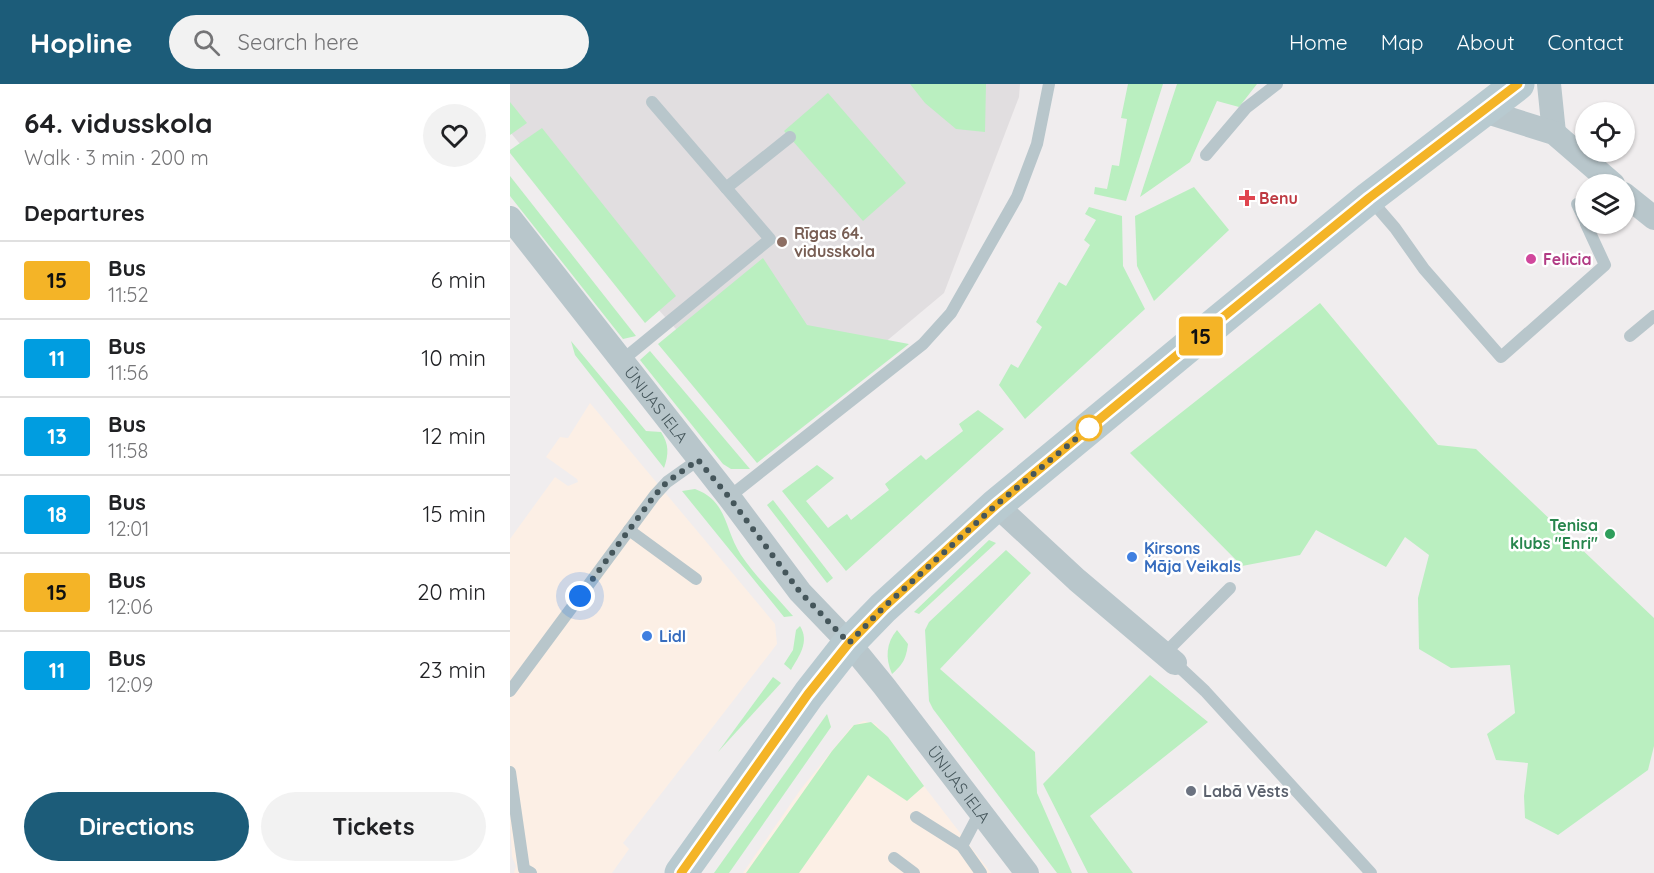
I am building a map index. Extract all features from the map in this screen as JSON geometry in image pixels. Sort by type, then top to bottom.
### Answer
[{"type":"street","points":[[681,873],[808,694],[849,643],[883,608],[996,505],[1369,198],[1518,84]]},
{"type":"street","points":[[1548,84],[1554,134]]},
{"type":"street","points":[[1484,111],[1554,134],[1601,174]]},
{"type":"street","points":[[1635,203],[1654,218]]},
{"type":"street","name":"ŪNIJAS IELA","points":[[510,218],[620,362],[729,497],[800,592],[849,643],[981,810],[1027,873]]},
{"type":"street","points":[[996,505],[1036,544],[1170,659]]},
{"type":"lane","points":[[729,497],[923,344],[951,314],[1017,197],[1037,144],[1049,84]]},
{"type":"lane","points":[[1206,154],[1246,108],[1277,84]]},
{"type":"lane","points":[[620,362],[770,239],[652,102]]},
{"type":"lane","points":[[726,188],[790,137]]},
{"type":"lane","points":[[1369,198],[1395,228],[1424,269],[1501,357],[1605,265],[1591,234]]},
{"type":"lane","points":[[1630,336],[1654,316]]},
{"type":"lane","points":[[510,691],[667,482],[698,460]]},
{"type":"lane","points":[[629,530],[696,579]]},
{"type":"lane","points":[[1230,588],[1170,659],[1205,691],[1371,873]]},
{"type":"lane","points":[[510,772],[524,869],[531,873]]},
{"type":"lane","points":[[962,846],[981,810]]},
{"type":"lane","points":[[916,817],[962,846],[981,873]]},
{"type":"lane","points":[[894,858],[914,873]]},
{"type":"shaded area","name":"Rīgas 64. vidusskola","points":[[510,84],[1020,84],[1019,97],[944,293],[773,436],[656,307],[510,132]]},
{"type":"shaded area","points":[[590,403],[775,624],[777,644],[623,843],[629,849],[612,873],[514,873],[516,866],[512,857],[510,822],[510,539],[555,477],[568,486],[578,482],[546,457],[560,437],[568,438]]},
{"type":"shaded area","points":[[864,721],[876,724],[991,873],[743,873],[801,789],[852,726]]},
{"type":"green space","points":[[910,84],[986,84],[985,132],[956,129],[925,103]]},
{"type":"green space","points":[[1128,84],[1163,84],[1126,201],[1094,194],[1095,187],[1107,189],[1112,165],[1119,166],[1127,119],[1121,118]]},
{"type":"green space","points":[[1177,84],[1257,84],[1239,107],[1217,101],[1190,162],[1140,197]]},
{"type":"green space","points":[[828,93],[906,183],[863,221],[784,131]]},
{"type":"green space","points":[[510,102],[527,123],[510,135]]},
{"type":"green space","points":[[542,128],[676,296],[645,323],[510,153],[510,150]]},
{"type":"green space","points":[[510,176],[636,336],[623,339],[510,196]]},
{"type":"green space","points":[[1194,187],[1229,230],[1154,301],[1137,266],[1135,216]]},
{"type":"green space","points":[[1089,207],[1122,216],[1123,266],[1145,309],[1025,419],[999,385],[1011,364],[1018,368],[1042,327],[1036,322],[1059,282],[1066,286],[1090,245],[1084,240],[1096,220],[1085,214]]},
{"type":"green space","points":[[763,258],[807,325],[909,344],[757,463],[658,344]]},
{"type":"green space","points":[[1320,303],[1438,445],[1476,449],[1654,618],[1654,746],[1648,770],[1558,835],[1525,818],[1524,796],[1528,763],[1496,760],[1487,734],[1515,713],[1510,665],[1451,668],[1419,649],[1418,598],[1429,555],[1405,537],[1386,567],[1316,530],[1300,555],[1242,566],[1130,453]]},
{"type":"green space","points":[[571,341],[646,431],[661,432],[667,449],[664,468],[575,355]]},
{"type":"green space","points":[[650,351],[750,469],[731,469],[723,464],[640,360]]},
{"type":"green space","points":[[978,410],[1004,429],[846,571],[782,491],[817,465],[834,478],[806,501],[828,528],[847,514],[851,520],[889,490],[885,484],[921,455],[926,460],[963,431],[959,424]]},
{"type":"green space","points":[[695,489],[706,494],[720,508],[741,555],[793,616],[784,617],[682,491]]},
{"type":"green space","points":[[773,500],[833,578],[827,583],[767,505]]},
{"type":"green space","points":[[989,540],[996,543],[919,614],[914,612]]},
{"type":"green space","points":[[1006,550],[1031,573],[940,669],[1035,752],[1037,793],[1072,873],[1057,873],[929,701],[925,630],[929,622]]},
{"type":"green space","points":[[800,626],[804,643],[791,670],[784,664],[793,650],[796,630]]},
{"type":"green space","points":[[897,630],[908,644],[903,661],[892,674],[888,662],[888,651]]},
{"type":"green space","points":[[1150,675],[1208,722],[1090,816],[1133,873],[1088,873],[1043,784]]},
{"type":"green space","points":[[773,677],[781,683],[718,752]]},
{"type":"green space","points":[[827,714],[831,727],[729,873],[714,873]]},
{"type":"green space","points":[[871,722],[888,737],[924,786],[907,801],[868,775],[799,873],[746,873],[832,751],[854,725]]},
{"type":"bus line","name":"15","points":[[681,873],[808,694],[849,643],[883,608],[996,505],[1205,332],[1369,198],[1518,84]]},
{"type":"place","name":"Benu","points":[[1247,198]]},
{"type":"place","name":"Rīgas 64. vidusskola","points":[[782,242]]},
{"type":"place","name":"Felicia","points":[[1531,259]]},
{"type":"place","name":"Tenisa klubs \"Enri\"","points":[[1610,534]]},
{"type":"place","name":"Ķirsons Māja Veikals","points":[[1132,557]]},
{"type":"place","name":"Lidl","points":[[647,636]]},
{"type":"place","name":"Labā Vēsts","points":[[1191,791]]},
{"type":"route","points":[[580,596],[655,495],[667,482],[698,460],[729,497],[767,551],[800,592],[849,643],[883,608],[996,505],[1089,428]]}]
